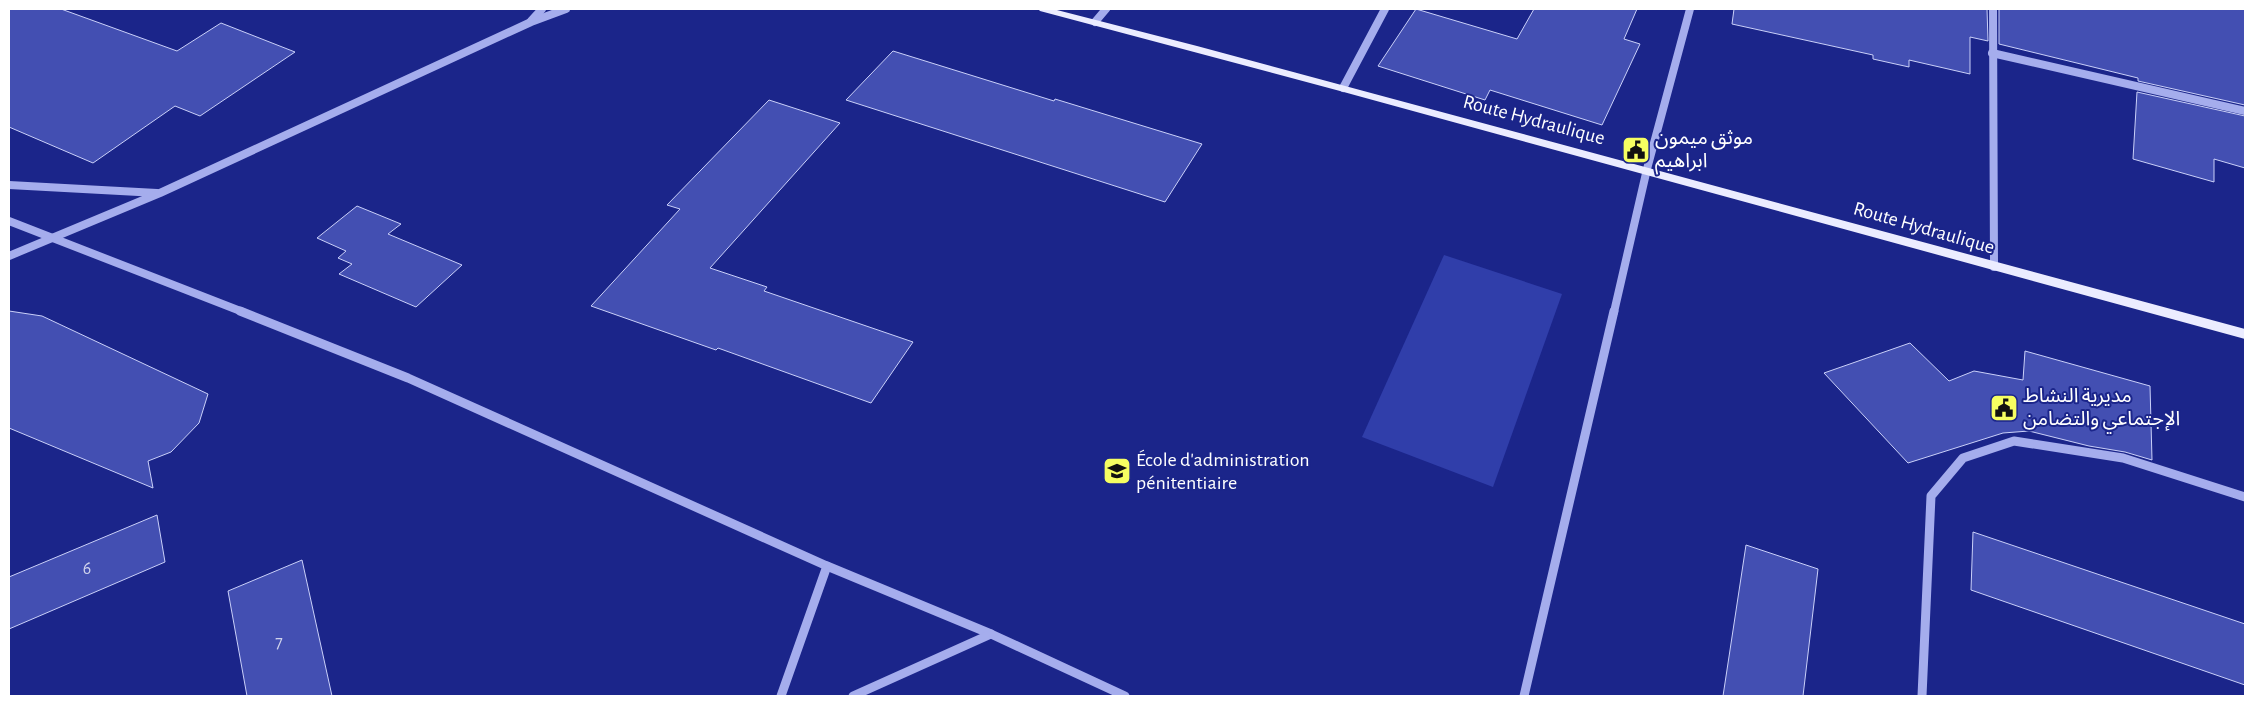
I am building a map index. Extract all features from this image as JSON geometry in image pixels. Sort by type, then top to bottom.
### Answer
[{"type":"main road","name":"Route Hydraulique","points":[[1043,9],[1647,169],[1994,267],[2245,334]]},
{"type":"street","points":[[531,22],[542,9]]},
{"type":"street","points":[[9,256],[50,237],[160,193],[531,22],[566,9]]},
{"type":"street","points":[[1095,22],[1106,9]]},
{"type":"street","points":[[1343,88],[1385,9]]},
{"type":"street","points":[[1524,696],[1647,169],[1690,9]]},
{"type":"street","points":[[1993,9],[1994,267]]},
{"type":"street","points":[[1992,53],[2245,111]]},
{"type":"street","points":[[9,185],[160,193]]},
{"type":"street","points":[[9,221],[106,257],[408,378],[827,566],[991,634],[1125,696]]},
{"type":"street","points":[[1922,696],[1930,496],[1963,458],[2014,441],[2123,458],[2245,497]]},
{"type":"street","points":[[781,696],[827,566]]},
{"type":"street","points":[[853,696],[991,634]]},
{"type":"shaded area","points":[[1444,255],[1562,294],[1493,487],[1362,437]]},
{"type":"building","points":[[9,9],[61,9],[177,51],[221,23],[295,52],[200,116],[175,106],[93,163],[9,127]]},
{"type":"building","points":[[1416,9],[1517,39],[1534,9],[1637,9],[1624,39],[1640,44],[1602,125],[1490,90],[1485,100],[1378,66]]},
{"type":"building","points":[[1734,9],[1987,9],[1988,41],[1970,37],[1970,74],[1909,60],[1909,67],[1873,59],[1873,55],[1732,24]]},
{"type":"building","points":[[1999,9],[2245,9],[2245,105],[2138,81],[2138,78],[1999,44]]},
{"type":"building","points":[[893,51],[1202,144],[1165,202],[846,100]]},
{"type":"building","points":[[2137,92],[2245,116],[2245,168],[2214,159],[2214,182],[2133,159]]},
{"type":"building","points":[[769,100],[840,123],[710,268],[767,287],[764,291],[913,342],[871,403],[718,348],[716,350],[591,306],[680,209],[667,205]]},
{"type":"building","points":[[357,206],[401,224],[388,234],[462,265],[416,307],[339,274],[352,264],[338,258],[346,251],[317,238]]},
{"type":"building","points":[[9,311],[42,316],[208,394],[199,423],[171,452],[148,461],[153,488],[9,428]]},
{"type":"building","name":"مديرية النشاط الإجتماعي والتضامن","points":[[1910,343],[1949,381],[1974,371],[2023,380],[2025,351],[2150,386],[2152,460],[2125,452],[2089,446],[2029,431],[2003,433],[1908,463],[1824,373]]},
{"type":"building","points":[[157,515],[165,562],[9,629],[9,577]]},
{"type":"building","points":[[1973,532],[2245,624],[2245,685],[1971,590]]},
{"type":"building","points":[[1746,545],[1818,569],[1803,696],[1723,696]]},
{"type":"building","points":[[302,560],[332,696],[247,696],[228,591]]},
{"type":"place","name":"موثق ميمون ابراهيم","points":[[1636,150]]},
{"type":"place","name":"مديرية النشاط الإجتماعي والتضامن","points":[[2004,408]]},
{"type":"place","name":"École d'administration pénitentiaire","points":[[1117,471]]}]
